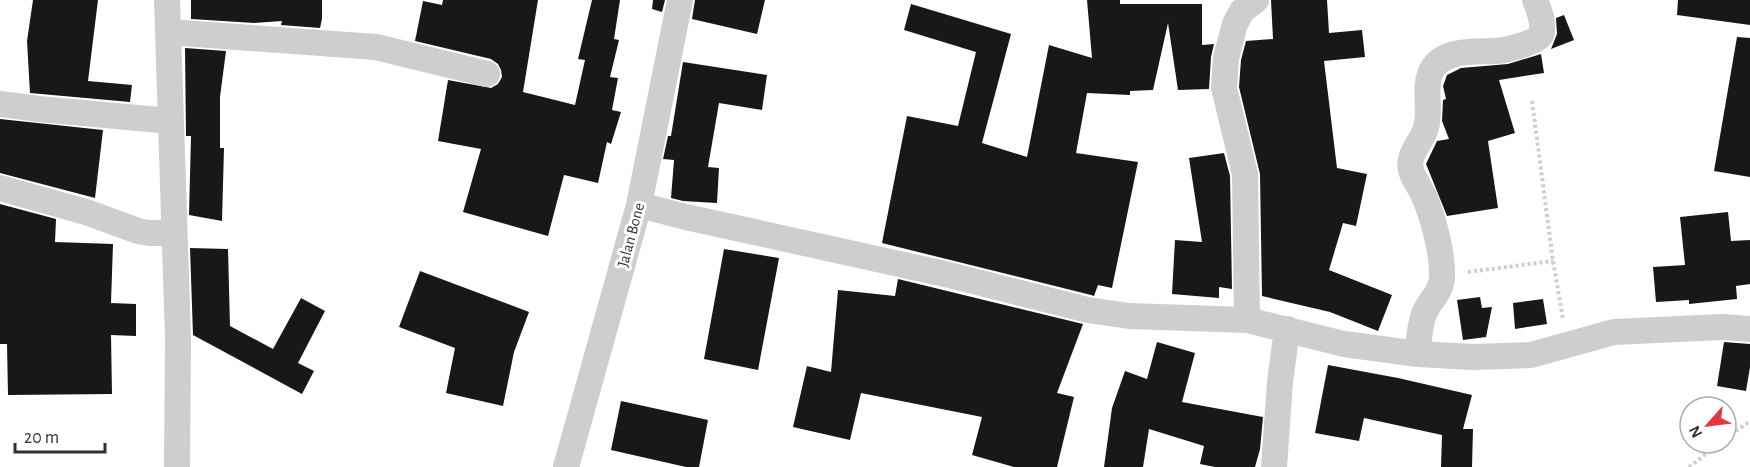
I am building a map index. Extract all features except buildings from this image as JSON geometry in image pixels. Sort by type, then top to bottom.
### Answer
[{"type":"street","points":[[167,0],[178,338],[177,467]]},
{"type":"street","name":"Jalan Bone","points":[[566,467],[639,205],[680,0]]},
{"type":"street","points":[[1247,320],[1245,174],[1224,88],[1226,58],[1234,24],[1242,11],[1256,0]]},
{"type":"street","points":[[1418,354],[1424,314],[1437,293],[1442,276],[1431,214],[1411,167],[1412,153],[1426,127],[1430,74],[1444,58],[1459,53],[1479,50],[1497,51],[1538,39],[1542,33],[1541,16],[1535,0]]},
{"type":"street","points":[[168,32],[376,47],[487,74]]},
{"type":"street","points":[[0,104],[171,121]]},
{"type":"street","points":[[0,188],[86,212],[138,231],[174,233]]},
{"type":"street","points":[[639,205],[945,274],[1088,310],[1129,316],[1247,320],[1344,344],[1418,354],[1504,357],[1532,355],[1614,332],[1722,327],[1750,329]]},
{"type":"street","points":[[1274,467],[1280,382],[1287,329]]},
{"type":"path","points":[[1532,101],[1553,261],[1568,346]]},
{"type":"path","points":[[1442,276],[1553,261]]},
{"type":"path","points":[[1689,467],[1704,455]]}]
